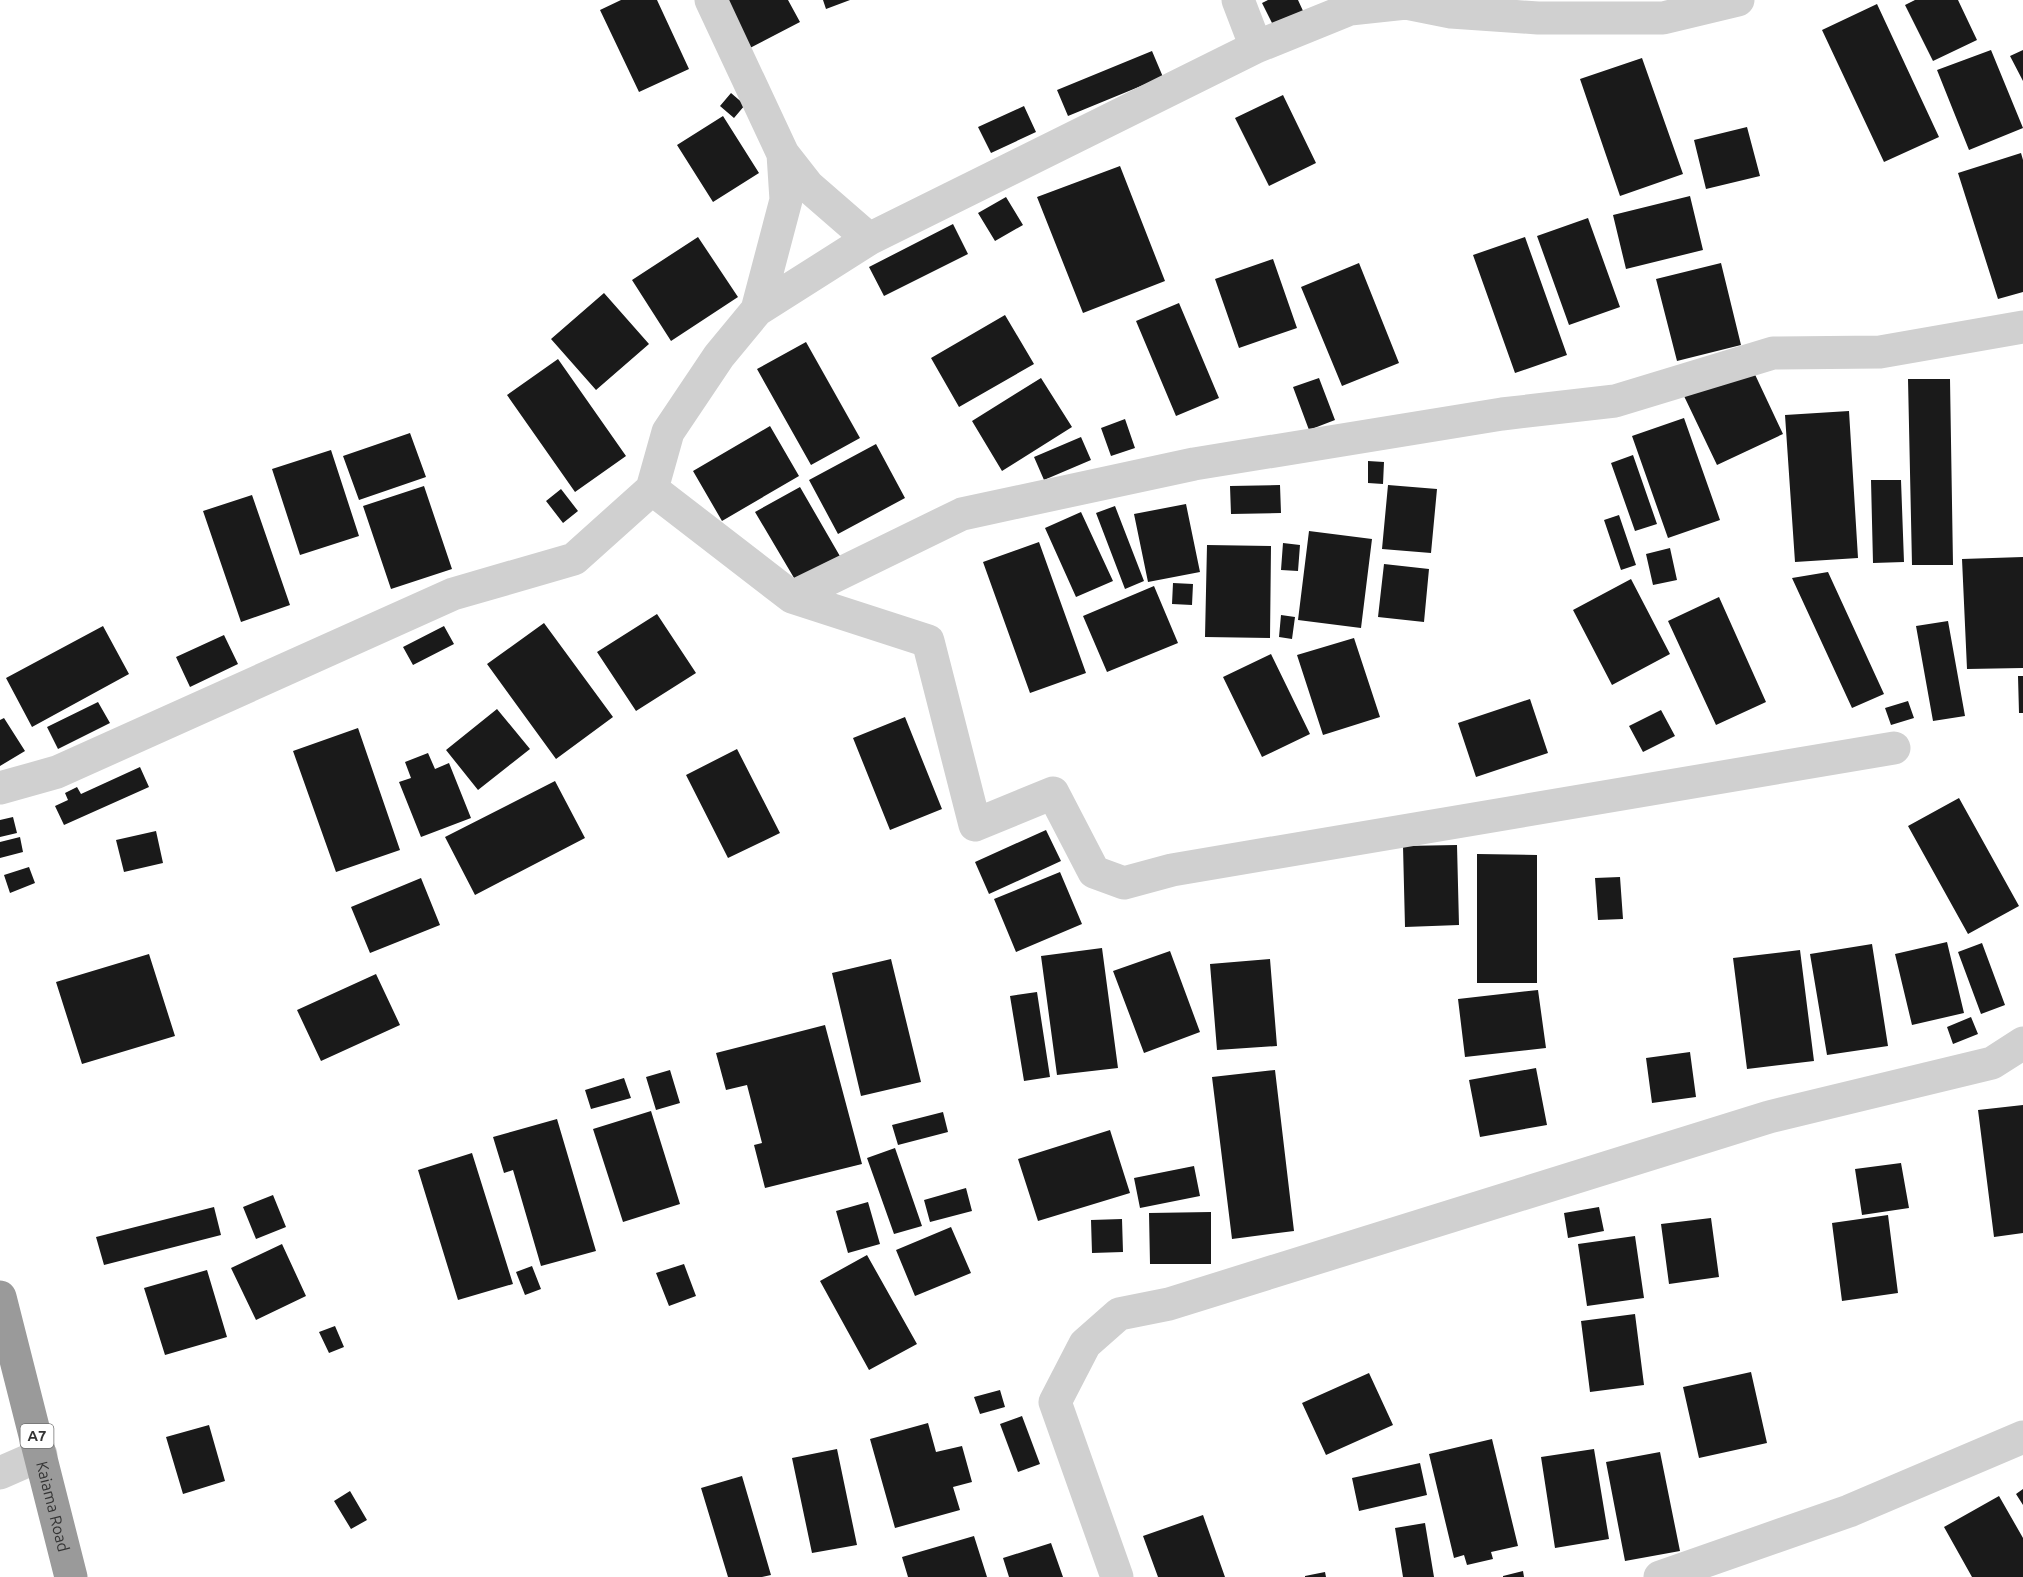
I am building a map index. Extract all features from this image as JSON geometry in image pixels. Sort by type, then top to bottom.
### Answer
[{"type":"highway","name":"Kaiama Road","points":[[0,1297],[71,1577]]},
{"type":"street","points":[[711,0],[783,154],[808,186],[869,239]]},
{"type":"street","points":[[1238,0],[1256,47]]},
{"type":"street","points":[[0,788],[57,772],[453,594],[574,559],[652,489],[668,432],[719,356],[757,310],[869,239],[1256,47],[1350,9],[1406,3],[1451,12],[1538,18],[1663,18],[1738,0]]},
{"type":"street","points":[[757,310],[786,200],[783,154]]},
{"type":"street","points":[[792,597],[962,514],[1194,464],[1502,414],[1615,401],[1773,353],[1880,352],[2023,327]]},
{"type":"street","points":[[652,489],[792,597],[928,641],[975,825],[1053,793],[1094,872],[1124,883],[1173,870],[1894,748]]},
{"type":"street","points":[[1117,1577],[1055,1402],[1084,1344],[1119,1314],[1180,1300],[1769,1117],[1992,1063],[2023,1043]]},
{"type":"street","points":[[1660,1577],[1849,1511],[2023,1437]]},
{"type":"street","points":[[0,1473],[41,1455]]},
{"type":"building","points":[[621,0],[657,0],[689,69],[639,92],[600,10]]},
{"type":"building","points":[[722,0],[788,0],[800,22],[748,49]]},
{"type":"building","points":[[823,0],[850,0],[826,9]]},
{"type":"building","points":[[1268,0],[1298,0],[1304,13],[1274,27],[1262,3]]},
{"type":"building","points":[[1915,0],[1958,0],[1977,40],[1933,61],[1905,5]]},
{"type":"building","points":[[1877,4],[1939,137],[1884,162],[1822,30]]},
{"type":"building","points":[[1991,50],[2023,128],[1969,150],[1937,70]]},
{"type":"building","points":[[2023,50],[2023,81],[2010,56]]},
{"type":"building","points":[[1152,51],[1163,77],[1068,116],[1057,90]]},
{"type":"building","points":[[1642,58],[1683,174],[1620,196],[1580,79]]},
{"type":"building","points":[[731,93],[745,105],[734,118],[720,106]]},
{"type":"building","points":[[1283,95],[1316,163],[1269,186],[1235,118]]},
{"type":"building","points":[[1024,106],[1036,132],[991,153],[978,127]]},
{"type":"building","points":[[723,116],[759,173],[713,202],[677,145]]},
{"type":"building","points":[[1747,127],[1760,176],[1706,189],[1694,140]]},
{"type":"building","points":[[2021,153],[2023,160],[2023,292],[1998,299],[1958,173]]},
{"type":"building","points":[[1120,166],[1165,281],[1083,313],[1037,197]]},
{"type":"building","points":[[1690,196],[1703,250],[1626,269],[1613,215]]},
{"type":"building","points":[[1006,197],[1023,225],[995,241],[978,213]]},
{"type":"building","points":[[1588,218],[1620,307],[1569,325],[1537,236]]},
{"type":"building","points":[[953,224],[968,254],[884,296],[869,267]]},
{"type":"building","points":[[698,237],[738,297],[671,341],[632,280]]},
{"type":"building","points":[[1525,237],[1567,355],[1515,373],[1473,255]]},
{"type":"building","points":[[1273,259],[1297,328],[1239,348],[1215,279]]},
{"type":"building","points":[[1359,263],[1399,363],[1342,386],[1301,287]]},
{"type":"building","points":[[1721,263],[1741,345],[1677,361],[1656,279]]},
{"type":"building","points":[[604,293],[649,344],[596,390],[551,339]]},
{"type":"building","points":[[1179,303],[1219,398],[1176,416],[1136,321]]},
{"type":"building","points":[[1005,315],[1034,364],[959,407],[931,358]]},
{"type":"building","points":[[806,342],[860,438],[811,465],[757,369]]},
{"type":"building","points":[[558,359],[626,456],[575,492],[507,395]]},
{"type":"building","points":[[1751,366],[1783,434],[1717,465],[1684,396]]},
{"type":"building","points":[[1041,378],[1072,427],[1002,471],[972,421]]},
{"type":"building","points":[[1319,378],[1335,420],[1309,430],[1293,387]]},
{"type":"building","points":[[1908,379],[1950,379],[1953,565],[1912,565]]},
{"type":"building","points":[[1849,411],[1858,558],[1795,562],[1785,415]]},
{"type":"building","points":[[1684,418],[1720,520],[1668,538],[1632,436]]},
{"type":"building","points":[[1125,419],[1135,448],[1111,456],[1101,428]]},
{"type":"building","points":[[770,426],[799,476],[722,521],[693,471]]},
{"type":"building","points":[[410,433],[426,477],[359,500],[343,456]]},
{"type":"building","points":[[1081,437],[1091,460],[1044,480],[1034,457]]},
{"type":"building","points":[[876,444],[905,498],[838,534],[809,480]]},
{"type":"building","points":[[331,450],[359,536],[300,555],[272,469]]},
{"type":"building","points":[[1633,455],[1657,524],[1635,531],[1611,463]]},
{"type":"building","points":[[1368,461],[1384,462],[1383,484],[1368,483]]},
{"type":"building","points":[[1871,480],[1901,480],[1904,562],[1873,563]]},
{"type":"building","points":[[1280,485],[1281,513],[1231,514],[1230,486]]},
{"type":"building","points":[[1388,485],[1437,489],[1431,553],[1382,549]]},
{"type":"building","points":[[424,486],[452,569],[391,589],[363,506]]},
{"type":"building","points":[[800,487],[841,558],[797,583],[755,512]]},
{"type":"building","points":[[561,489],[578,511],[563,523],[546,501]]},
{"type":"building","points":[[252,495],[290,605],[241,622],[203,511]]},
{"type":"building","points":[[1186,504],[1200,572],[1148,582],[1134,514]]},
{"type":"building","points":[[1115,506],[1144,581],[1125,589],[1096,513]]},
{"type":"building","points":[[1081,512],[1113,581],[1076,597],[1045,528]]},
{"type":"building","points":[[1619,515],[1636,565],[1621,570],[1604,520]]},
{"type":"building","points":[[1309,531],[1372,539],[1361,628],[1298,620]]},
{"type":"building","points":[[1039,542],[1086,673],[1030,693],[983,562]]},
{"type":"building","points":[[1283,543],[1300,545],[1298,571],[1281,570]]},
{"type":"building","points":[[1207,545],[1271,546],[1270,638],[1205,637]]},
{"type":"building","points":[[1670,548],[1677,580],[1653,585],[1646,554]]},
{"type":"building","points":[[2023,557],[2023,668],[1967,669],[1962,559]]},
{"type":"building","points":[[1384,564],[1429,569],[1424,622],[1378,617]]},
{"type":"building","points":[[1828,572],[1884,694],[1852,708],[1792,578]]},
{"type":"building","points":[[1631,579],[1670,654],[1612,685],[1573,610]]},
{"type":"building","points":[[1173,583],[1193,584],[1192,605],[1172,604]]},
{"type":"building","points":[[1154,586],[1178,643],[1107,672],[1083,616]]},
{"type":"building","points":[[1719,597],[1766,702],[1716,725],[1668,621]]},
{"type":"building","points":[[657,614],[696,673],[636,711],[597,652]]},
{"type":"building","points":[[1281,615],[1295,617],[1292,639],[1279,637]]},
{"type":"building","points":[[1948,621],[1965,716],[1933,721],[1916,626]]},
{"type":"building","points":[[544,623],[613,717],[556,759],[487,664]]},
{"type":"building","points":[[103,626],[129,674],[32,727],[6,678]]},
{"type":"building","points":[[444,626],[454,644],[413,665],[403,647]]},
{"type":"building","points":[[224,635],[238,664],[190,687],[176,657]]},
{"type":"building","points":[[1354,638],[1380,717],[1323,735],[1297,655]]},
{"type":"building","points":[[1271,654],[1310,734],[1262,757],[1223,677]]},
{"type":"building","points":[[2018,676],[2023,676],[2023,713],[2019,713]]},
{"type":"building","points":[[1530,699],[1548,753],[1476,777],[1458,723]]},
{"type":"building","points":[[1908,701],[1914,718],[1891,725],[1885,708]]},
{"type":"building","points":[[98,702],[110,723],[58,749],[47,727]]},
{"type":"building","points":[[497,709],[530,749],[478,790],[446,750]]},
{"type":"building","points":[[1661,710],[1675,736],[1643,752],[1629,726]]},
{"type":"building","points":[[905,717],[942,809],[890,830],[853,738]]},
{"type":"building","points":[[4,718],[25,751],[0,766],[0,720]]},
{"type":"building","points":[[358,728],[400,850],[336,872],[293,751]]},
{"type":"building","points":[[737,749],[780,833],[728,858],[686,775]]},
{"type":"building","points":[[428,753],[435,769],[449,763],[471,818],[421,837],[399,782],[411,778],[405,762]]},
{"type":"building","points":[[140,767],[149,787],[64,825],[55,806],[68,800],[65,793],[77,787],[81,794]]},
{"type":"building","points":[[555,781],[585,838],[475,895],[445,837]]},
{"type":"building","points":[[1959,798],[2019,906],[1968,934],[1908,826]]},
{"type":"building","points":[[13,817],[17,833],[0,837],[0,820]]},
{"type":"building","points":[[1046,830],[1061,861],[989,894],[975,862]]},
{"type":"building","points":[[156,831],[163,863],[124,872],[116,840]]},
{"type":"building","points":[[20,837],[23,852],[0,858],[0,842]]},
{"type":"building","points":[[1457,845],[1459,925],[1405,927],[1403,846]]},
{"type":"building","points":[[1477,854],[1537,855],[1537,983],[1477,983]]},
{"type":"building","points":[[29,867],[35,883],[10,893],[4,875]]},
{"type":"building","points":[[1060,872],[1082,924],[1016,952],[994,899]]},
{"type":"building","points":[[1620,877],[1623,919],[1598,920],[1595,878]]},
{"type":"building","points":[[421,878],[440,925],[370,953],[351,907]]},
{"type":"building","points":[[1947,942],[1964,1013],[1912,1025],[1895,954]]},
{"type":"building","points":[[1982,943],[2005,1005],[1981,1014],[1958,952]]},
{"type":"building","points":[[1872,944],[1888,1046],[1827,1055],[1810,954]]},
{"type":"building","points":[[1102,948],[1118,1068],[1057,1075],[1041,956]]},
{"type":"building","points":[[1800,950],[1814,1061],[1747,1069],[1733,958]]},
{"type":"building","points":[[1170,951],[1200,1032],[1144,1053],[1113,971]]},
{"type":"building","points":[[149,954],[175,1036],[82,1064],[56,982]]},
{"type":"building","points":[[891,959],[921,1082],[861,1096],[832,973]]},
{"type":"building","points":[[1270,959],[1277,1046],[1217,1050],[1210,964]]},
{"type":"building","points":[[376,974],[400,1025],[321,1061],[297,1010]]},
{"type":"building","points":[[1538,990],[1546,1048],[1465,1057],[1458,999]]},
{"type":"building","points":[[1037,992],[1050,1077],[1024,1081],[1010,996]]},
{"type":"building","points":[[1971,1017],[1978,1034],[1953,1044],[1947,1027]]},
{"type":"building","points":[[825,1025],[862,1164],[765,1188],[754,1145],[762,1143],[747,1085],[726,1090],[716,1053]]},
{"type":"building","points":[[1690,1052],[1696,1097],[1652,1103],[1646,1058]]},
{"type":"building","points":[[1536,1068],[1547,1125],[1480,1137],[1469,1080]]},
{"type":"building","points":[[670,1070],[680,1103],[656,1110],[646,1077]]},
{"type":"building","points":[[1275,1070],[1294,1231],[1232,1239],[1212,1077]]},
{"type":"building","points":[[624,1078],[631,1098],[591,1109],[585,1090]]},
{"type":"building","points":[[2023,1105],[2023,1233],[1994,1237],[1978,1110]]},
{"type":"building","points":[[651,1111],[680,1204],[623,1222],[593,1129]]},
{"type":"building","points":[[943,1112],[948,1132],[898,1145],[892,1125]]},
{"type":"building","points":[[557,1119],[596,1251],[541,1266],[513,1170],[504,1173],[493,1137]]},
{"type":"building","points":[[1110,1130],[1130,1193],[1038,1221],[1018,1159]]},
{"type":"building","points":[[895,1148],[922,1226],[894,1234],[867,1158]]},
{"type":"building","points":[[472,1153],[513,1284],[458,1300],[418,1170]]},
{"type":"building","points":[[1901,1163],[1909,1208],[1862,1215],[1855,1169]]},
{"type":"building","points":[[1194,1166],[1200,1196],[1140,1208],[1134,1178]]},
{"type":"building","points":[[966,1188],[972,1211],[930,1222],[924,1200]]},
{"type":"building","points":[[273,1195],[286,1227],[256,1239],[243,1207]]},
{"type":"building","points":[[868,1202],[880,1244],[848,1253],[836,1211]]},
{"type":"building","points":[[214,1207],[221,1235],[104,1265],[96,1237]]},
{"type":"building","points":[[1599,1207],[1604,1231],[1568,1238],[1564,1213]]},
{"type":"building","points":[[1211,1212],[1211,1264],[1150,1264],[1149,1213]]},
{"type":"building","points":[[1888,1215],[1898,1293],[1842,1301],[1832,1223]]},
{"type":"building","points":[[1711,1218],[1719,1277],[1669,1284],[1661,1224]]},
{"type":"building","points":[[1122,1219],[1123,1252],[1092,1253],[1091,1220]]},
{"type":"building","points":[[951,1227],[971,1273],[915,1296],[896,1250]]},
{"type":"building","points":[[1635,1236],[1644,1298],[1587,1306],[1578,1244]]},
{"type":"building","points":[[282,1244],[306,1296],[256,1320],[231,1268]]},
{"type":"building","points":[[867,1255],[917,1344],[869,1370],[820,1281]]},
{"type":"building","points":[[684,1264],[696,1296],[669,1306],[656,1273]]},
{"type":"building","points":[[532,1266],[541,1289],[525,1295],[516,1272]]},
{"type":"building","points":[[207,1270],[227,1337],[165,1355],[144,1288]]},
{"type":"building","points":[[1635,1314],[1644,1385],[1590,1392],[1581,1321]]},
{"type":"building","points":[[335,1326],[344,1347],[329,1353],[319,1332]]},
{"type":"building","points":[[1751,1372],[1767,1443],[1699,1458],[1683,1387]]},
{"type":"building","points":[[1369,1373],[1393,1425],[1326,1455],[1302,1403]]},
{"type":"building","points":[[1000,1390],[1005,1407],[980,1414],[974,1397]]},
{"type":"building","points":[[1022,1416],[1040,1464],[1018,1472],[1000,1424]]},
{"type":"building","points":[[928,1423],[936,1452],[962,1446],[972,1482],[953,1487],[960,1510],[895,1528],[870,1439]]},
{"type":"building","points":[[209,1425],[225,1481],[183,1494],[166,1437]]},
{"type":"building","points":[[1492,1439],[1518,1546],[1491,1552],[1493,1559],[1467,1565],[1464,1555],[1454,1558],[1429,1454]]},
{"type":"building","points":[[837,1449],[857,1545],[812,1553],[792,1458]]},
{"type":"building","points":[[1594,1449],[1609,1539],[1555,1548],[1541,1457]]},
{"type":"building","points":[[1660,1452],[1680,1551],[1625,1561],[1606,1462]]},
{"type":"building","points":[[1420,1463],[1427,1495],[1359,1511],[1352,1478]]},
{"type":"building","points":[[742,1476],[771,1575],[728,1577],[701,1488]]},
{"type":"building","points":[[2023,1489],[2023,1505],[2016,1494]]},
{"type":"building","points":[[350,1491],[367,1520],[351,1529],[334,1501]]},
{"type":"building","points":[[1999,1496],[2023,1538],[2023,1577],[1972,1577],[1944,1527]]},
{"type":"building","points":[[1203,1515],[1225,1577],[1158,1577],[1143,1536]]},
{"type":"building","points":[[1425,1523],[1434,1577],[1403,1577],[1395,1528]]},
{"type":"building","points":[[974,1536],[987,1577],[908,1577],[902,1557]]},
{"type":"building","points":[[1051,1543],[1063,1577],[1009,1577],[1003,1558]]},
{"type":"building","points":[[1523,1571],[1524,1577],[1503,1577],[1503,1576]]},
{"type":"building","points":[[1325,1572],[1326,1577],[1305,1577],[1305,1576]]}]
